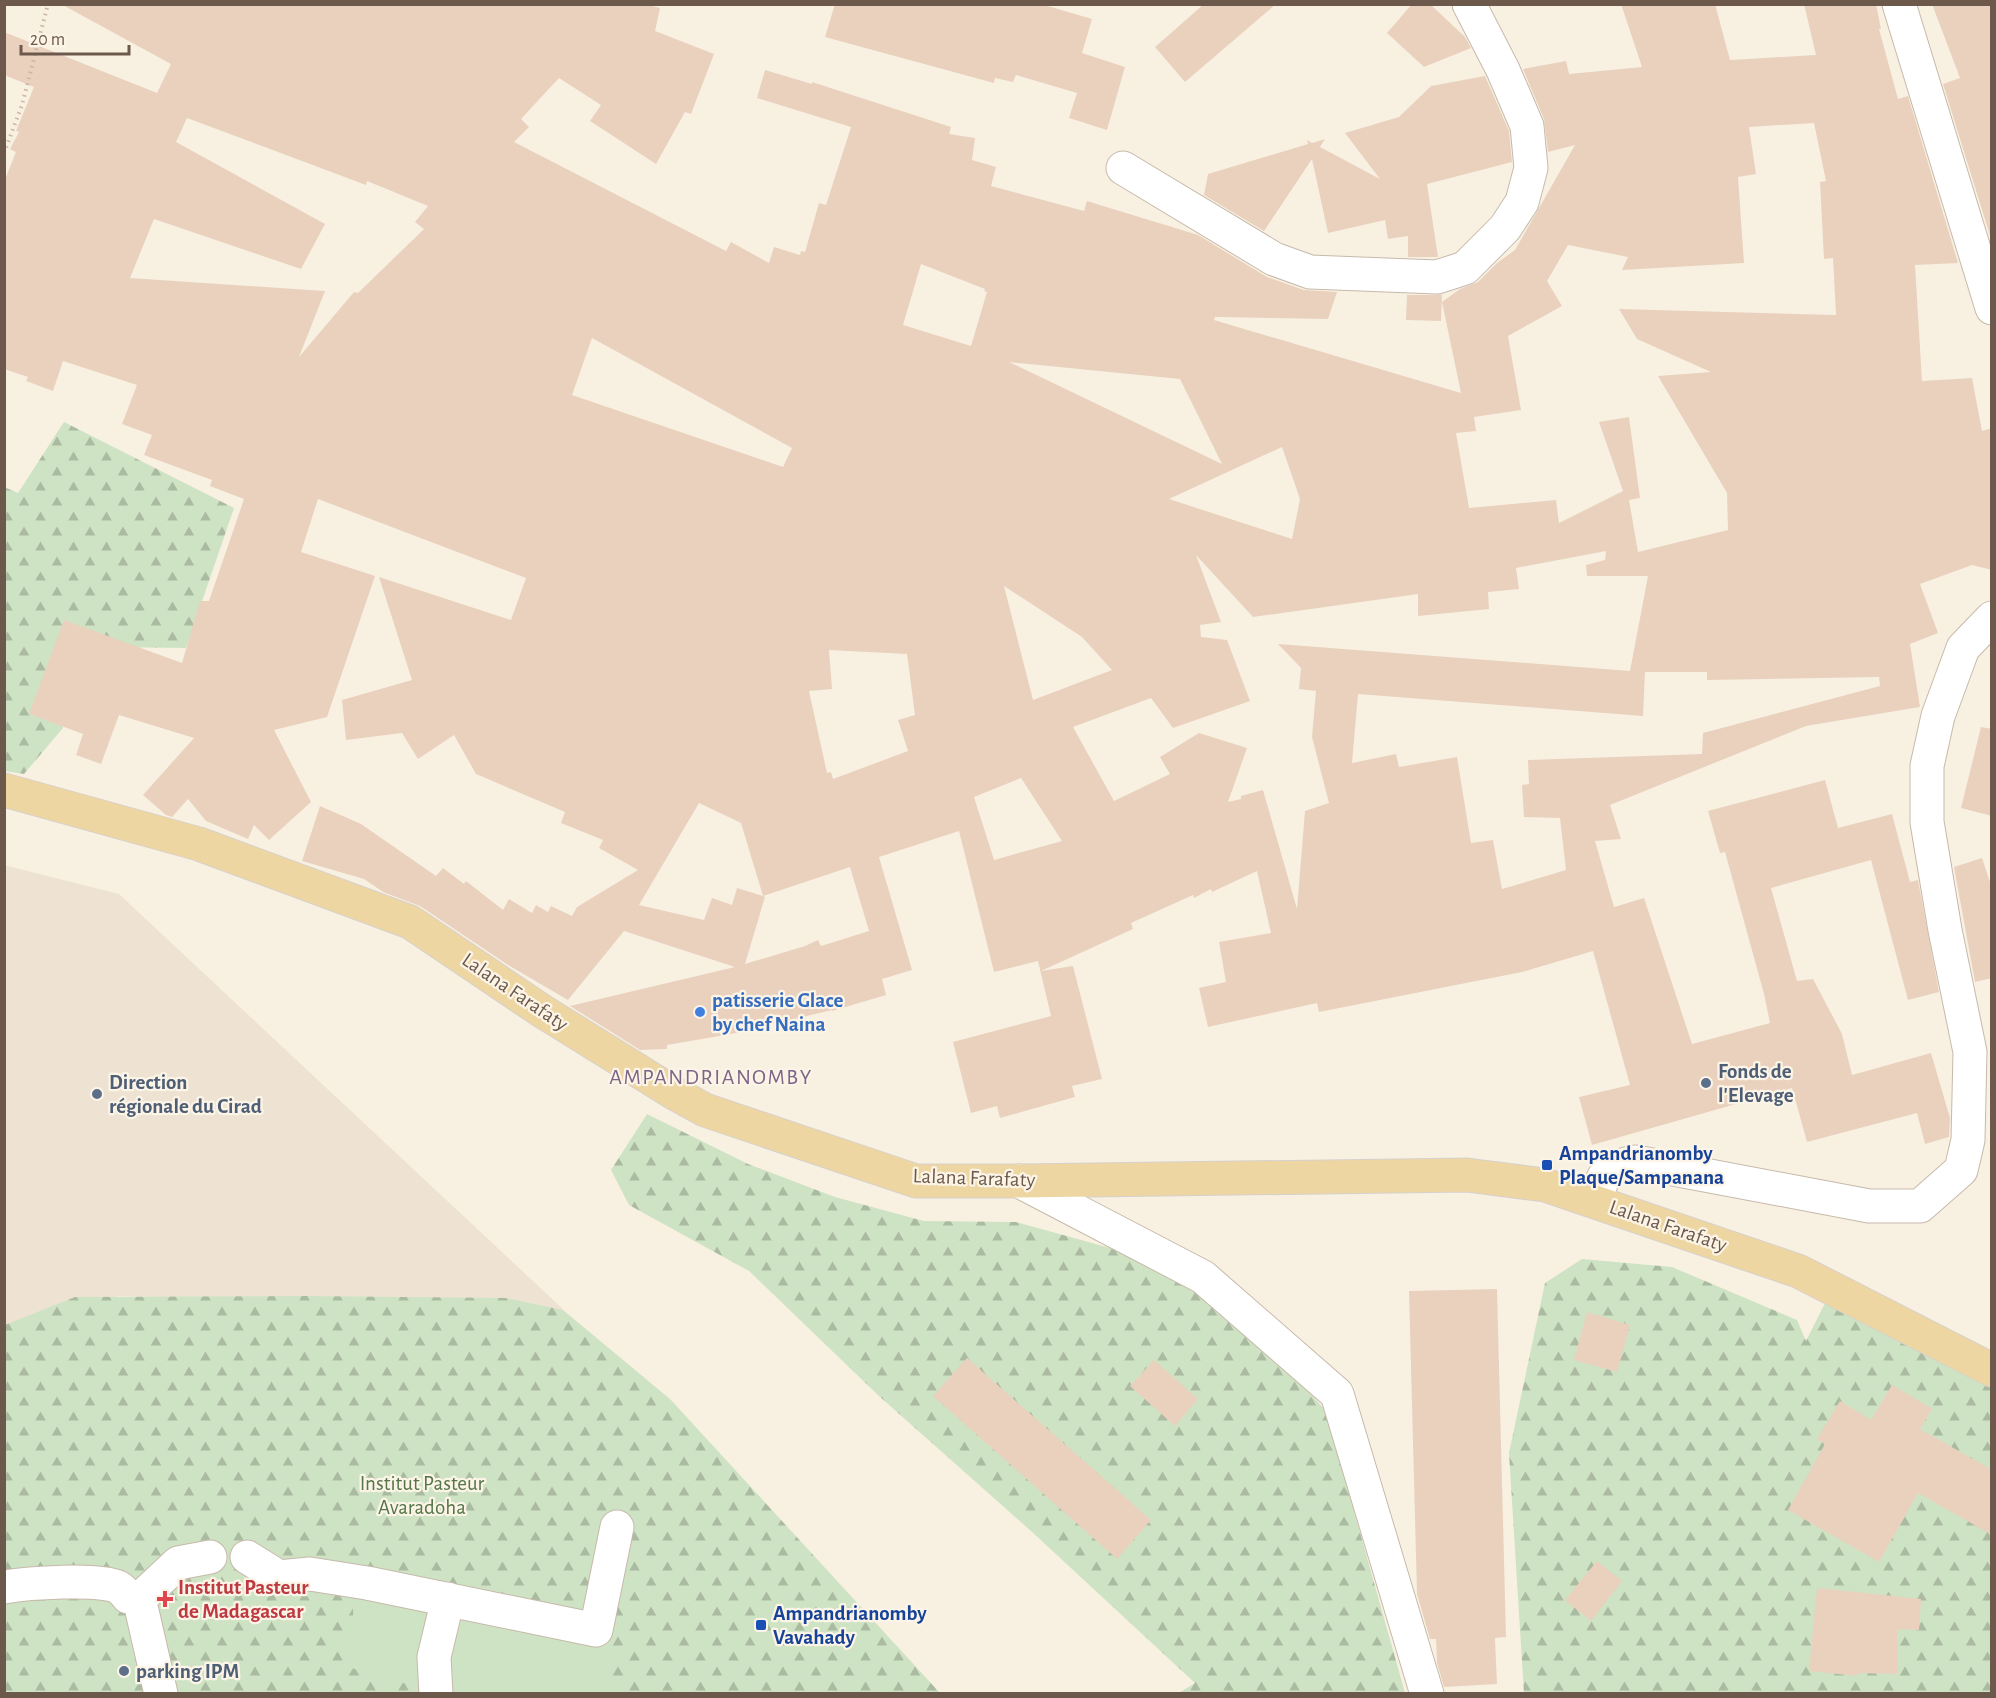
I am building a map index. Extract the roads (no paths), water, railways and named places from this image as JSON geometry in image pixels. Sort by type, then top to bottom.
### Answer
[{"type":"main road","name":"Lalana Farafaty","points":[[4,790],[199,844],[410,922],[552,1018],[705,1110],[916,1180],[1020,1181],[1467,1175],[1545,1185],[1798,1271],[1992,1370]]},
{"type":"street","points":[[1123,168],[1274,260],[1310,272],[1437,276],[1466,268],[1505,228],[1522,202],[1531,168],[1527,126],[1503,70],[1469,4]]},
{"type":"street","points":[[1899,4],[1992,308]]},
{"type":"street","points":[[1597,1202],[1600,1182],[1605,1173],[1615,1166],[1636,1162],[1869,1206],[1920,1206],[1961,1170],[1968,1140],[1970,1052],[1945,930],[1927,822],[1927,766],[1938,716],[1963,648],[1992,618]]},
{"type":"street","points":[[1020,1181],[1203,1277],[1337,1394],[1427,1694]]},
{"type":"street","points":[[247,1557],[279,1577],[310,1574],[448,1599],[596,1630],[617,1527]]},
{"type":"street","points":[[138,1601],[178,1563],[210,1557]]},
{"type":"street","points":[[4,1587],[26,1583],[94,1584],[120,1588],[138,1601],[161,1694]]},
{"type":"street","points":[[436,1694],[435,1657],[448,1599]]},
{"type":"place","name":"patisserie Glace by chef Naina","points":[[700,1012]]},
{"type":"place","name":"Fonds de l'Elevage","points":[[1706,1083]]},
{"type":"place","name":"Direction régionale du Cirad","points":[[97,1094]]},
{"type":"place","name":"Ampandrianomby Plaque/Sampanana","points":[[1547,1165]]},
{"type":"place","name":"Institut Pasteur de Madagascar","points":[[165,1599]]},
{"type":"place","name":"Ampandrianomby Vavahady","points":[[761,1625]]},
{"type":"place","name":"parking IPM","points":[[124,1671]]},
{"type":"district","name":"AMPANDRIANOMBY","points":[[711,1077]]},
{"type":"park label","name":"Institut Pasteur Avaradoha","points":[[422,1495]]}]
